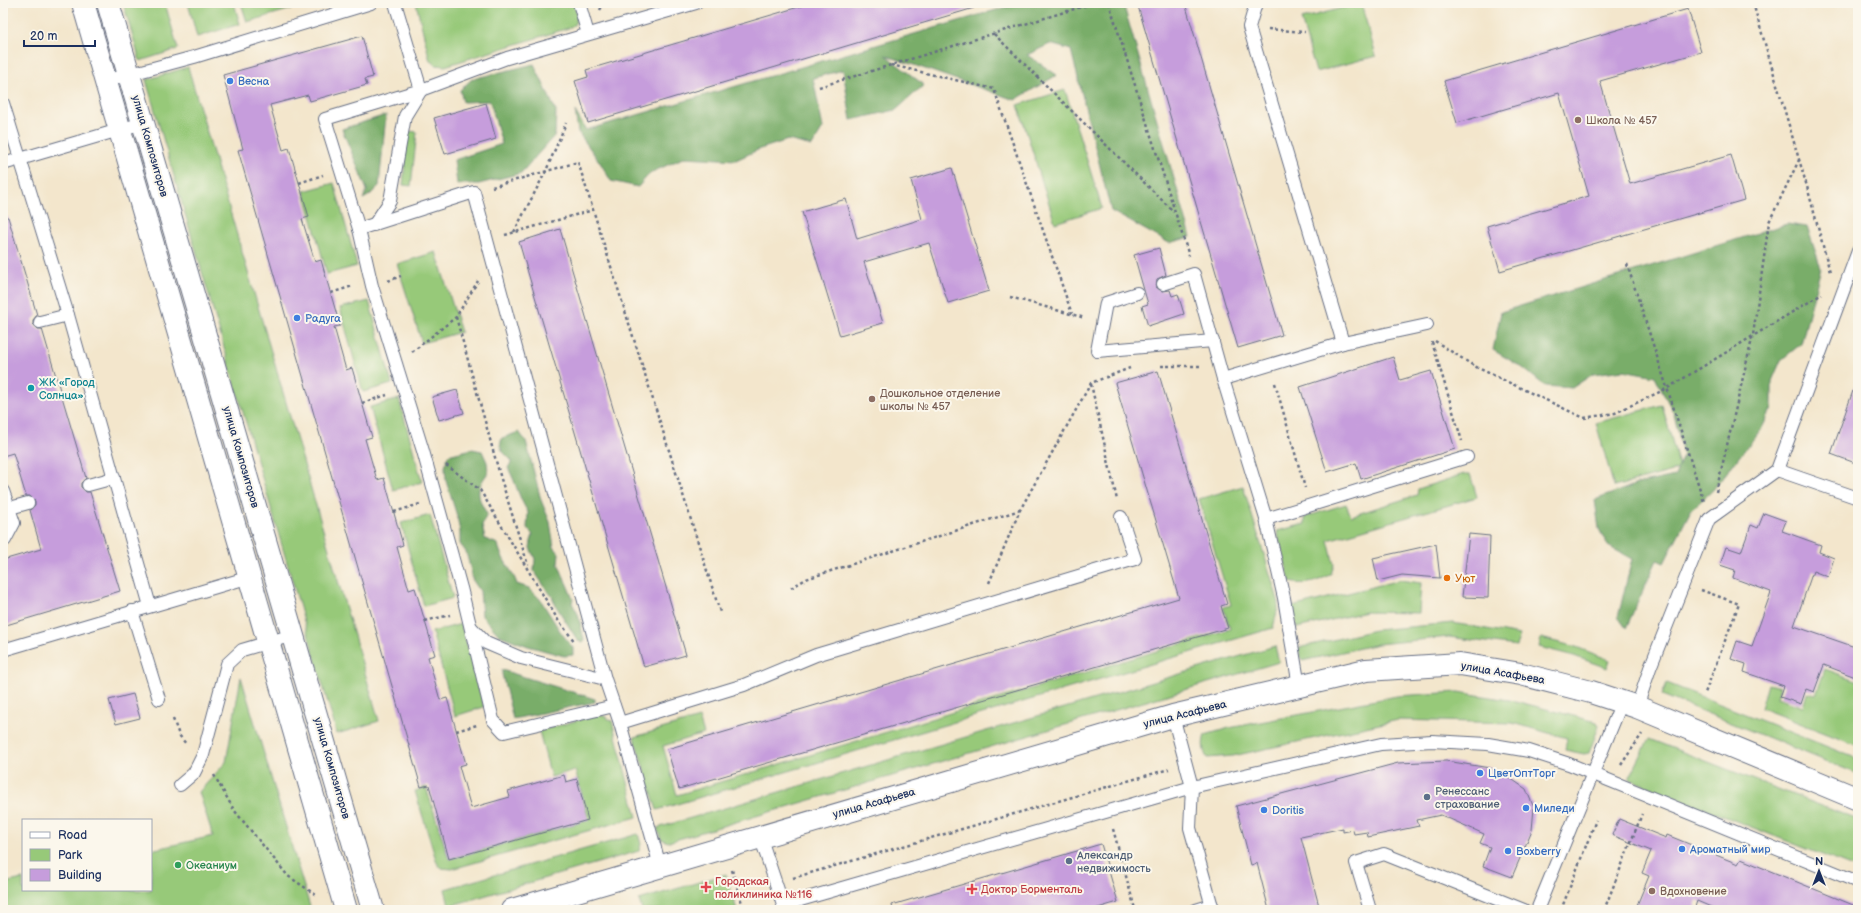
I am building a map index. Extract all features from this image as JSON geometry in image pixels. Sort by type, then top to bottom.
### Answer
[{"type":"street","points":[[83,3],[346,910]]},
{"type":"street","name":"улица Композиторов","points":[[108,3],[374,910]]},
{"type":"street","name":"улица Асафьева","points":[[512,910],[1173,716],[1366,670],[1460,664],[1521,674],[1591,692],[1629,704],[1858,799]]},
{"type":"lane","points":[[105,80],[194,57],[371,3]]},
{"type":"lane","points":[[374,225],[390,201],[405,116],[421,90],[395,3]]},
{"type":"lane","points":[[579,3],[588,34]]},
{"type":"lane","points":[[614,706],[504,732],[493,720],[470,626],[423,451],[371,281],[359,230],[325,120],[421,90],[507,58],[696,3]]},
{"type":"lane","points":[[1256,3],[1249,27],[1342,343]]},
{"type":"lane","points":[[3,103],[68,315],[150,606]]},
{"type":"lane","points":[[3,164],[143,123]]},
{"type":"lane","points":[[359,230],[474,192],[605,679],[620,723],[660,866]]},
{"type":"lane","points":[[1537,910],[1593,774],[1629,704],[1650,668],[1709,519],[1777,470],[1839,289],[1858,251]]},
{"type":"lane","points":[[1163,284],[1194,274],[1223,379],[1266,519],[1284,598],[1299,686]]},
{"type":"lane","points":[[1137,293],[1106,303],[1101,322],[1097,351],[1213,342]]},
{"type":"lane","points":[[40,322],[68,315]]},
{"type":"lane","points":[[1223,379],[1342,343],[1427,325]]},
{"type":"lane","points":[[1266,519],[1467,457]]},
{"type":"lane","points":[[1777,470],[1858,498]]},
{"type":"lane","points":[[88,485],[114,478]]},
{"type":"lane","points":[[3,491],[14,523],[6,540],[3,541]]},
{"type":"lane","points":[[10,508],[28,503]]},
{"type":"lane","points":[[620,723],[744,685],[816,655],[1135,560],[1121,517]]},
{"type":"lane","points":[[3,650],[250,577]]},
{"type":"lane","points":[[132,611],[159,699]]},
{"type":"lane","points":[[470,626],[486,643],[522,658],[605,679]]},
{"type":"lane","points":[[180,785],[194,773],[203,755],[227,664],[242,650],[293,635]]},
{"type":"lane","points":[[1173,716],[1192,788],[1190,828],[1213,908],[1196,910]]},
{"type":"lane","points":[[760,836],[783,907],[1192,788],[1381,744],[1432,741],[1488,744],[1529,751],[1593,774],[1858,882]]},
{"type":"lane","points":[[1370,910],[1356,862],[1384,854],[1524,910]]},
{"type":"path","points":[[819,87],[1094,3]]},
{"type":"path","points":[[1110,3],[1194,274]]},
{"type":"path","points":[[1467,457],[1431,339],[1474,366],[1584,418],[1615,413],[1666,389],[1753,335],[1839,289],[1753,3]]},
{"type":"path","points":[[1249,27],[1305,32]]},
{"type":"path","points":[[994,34],[1175,213]]},
{"type":"path","points":[[891,65],[994,89],[1072,314]]},
{"type":"path","points":[[514,232],[546,172],[566,123]]},
{"type":"path","points":[[1709,519],[1753,335],[1769,222],[1799,160]]},
{"type":"path","points":[[474,192],[578,162],[720,612]]},
{"type":"path","points":[[299,183],[341,170]]},
{"type":"path","points":[[487,240],[593,210]]},
{"type":"path","points":[[396,362],[408,356],[456,317],[492,259]]},
{"type":"path","points":[[1627,264],[1709,519]]},
{"type":"path","points":[[331,293],[371,281]]},
{"type":"path","points":[[1010,297],[1101,322]]},
{"type":"path","points":[[456,317],[501,479],[529,569]]},
{"type":"path","points":[[979,606],[1020,510],[1091,383],[1137,365]]},
{"type":"path","points":[[1270,365],[1310,506]]},
{"type":"path","points":[[1159,366],[1220,366]]},
{"type":"path","points":[[1091,383],[1121,517]]},
{"type":"path","points":[[362,403],[404,390]]},
{"type":"path","points":[[423,451],[440,460],[480,490],[529,569],[558,620],[577,644]]},
{"type":"path","points":[[394,512],[436,499]]},
{"type":"path","points":[[791,588],[806,579],[1020,510]]},
{"type":"path","points":[[1684,584],[1738,604],[1705,693]]},
{"type":"path","points":[[425,621],[466,611]]},
{"type":"path","points":[[174,719],[184,741],[203,755],[234,810],[288,876],[316,895]]},
{"type":"path","points":[[1561,910],[1611,782],[1642,734]]},
{"type":"path","points":[[776,883],[1186,764]]},
{"type":"path","points":[[1604,910],[1648,797]]},
{"type":"path","points":[[1113,832],[1135,909],[1132,910]]},
{"type":"path","points":[[732,870],[744,910]]},
{"type":"green space","points":[[123,3],[165,3],[178,49],[140,61]]},
{"type":"green space","points":[[188,3],[234,3],[240,24],[197,37]]},
{"type":"green space","points":[[241,3],[312,3],[247,22]]},
{"type":"green space","points":[[416,3],[573,3],[577,12],[577,18],[572,27],[445,66],[436,65],[430,61]]},
{"type":"green space","points":[[1020,3],[1123,3],[1191,237],[1169,243],[1111,211],[1071,50],[1050,44],[1027,55],[1057,75],[1015,100],[885,55],[924,85],[896,110],[851,120],[843,70],[813,78],[823,128],[812,146],[788,140],[760,149],[736,160],[685,157],[650,173],[638,187],[611,181],[601,164],[578,132],[575,111],[586,130]]},
{"type":"green space","points":[[1361,3],[1376,56],[1316,72],[1301,19]]},
{"type":"green space","points":[[534,64],[556,111],[555,135],[521,173],[479,184],[457,184],[454,160],[502,144],[490,101],[463,102],[460,90],[472,79]]},
{"type":"green space","points":[[188,67],[379,721],[337,734],[146,80]]},
{"type":"green space","points":[[1065,90],[1102,208],[1055,223],[1018,105]]},
{"type":"green space","points":[[386,115],[379,186],[370,195],[363,199],[367,190],[342,129]]},
{"type":"green space","points":[[408,131],[417,132],[411,186],[403,185]]},
{"type":"green space","points":[[334,183],[357,266],[327,274],[304,191]]},
{"type":"green space","points":[[1787,224],[1807,227],[1821,268],[1801,344],[1781,360],[1772,381],[1772,408],[1762,428],[1712,491],[1691,510],[1664,563],[1657,560],[1626,628],[1618,617],[1632,559],[1608,546],[1599,529],[1595,500],[1637,484],[1675,476],[1683,455],[1674,414],[1655,376],[1623,370],[1593,374],[1572,388],[1545,386],[1523,368],[1493,350],[1501,312]]},
{"type":"green space","points":[[436,252],[461,332],[422,343],[397,264]]},
{"type":"green space","points":[[369,301],[392,384],[363,392],[340,308]]},
{"type":"green space","points":[[399,399],[422,482],[393,490],[370,407]]},
{"type":"green space","points":[[1662,405],[1680,469],[1614,487],[1596,423]]},
{"type":"green space","points":[[519,432],[526,441],[541,500],[550,522],[554,547],[559,553],[558,563],[573,599],[572,603],[578,614],[584,640],[583,642],[578,641],[556,606],[552,596],[534,571],[535,559],[530,548],[533,535],[527,528],[528,512],[508,468],[512,461],[503,452],[500,446],[502,438]]},
{"type":"green space","points":[[472,449],[482,451],[487,462],[488,473],[479,489],[479,498],[487,514],[482,525],[485,539],[498,544],[501,554],[517,584],[529,588],[540,599],[560,631],[573,648],[573,655],[564,656],[528,646],[499,635],[482,616],[480,591],[472,579],[466,552],[460,544],[460,532],[457,516],[446,481],[445,467],[448,455]]},
{"type":"green space","points":[[1464,474],[1470,474],[1477,497],[1328,540],[1334,565],[1331,574],[1321,579],[1301,584],[1290,582],[1277,531],[1305,524],[1305,517],[1346,504],[1351,516],[1417,495],[1418,489]]},
{"type":"green space","points":[[1243,486],[1279,603],[1273,628],[657,810],[634,737],[699,718],[704,734],[663,746],[677,795],[1230,629],[1223,607],[1231,605],[1199,499]]},
{"type":"green space","points":[[430,515],[453,598],[424,606],[401,523]]},
{"type":"green space","points":[[1400,580],[1421,583],[1419,613],[1366,612],[1297,628],[1292,607]]},
{"type":"green space","points":[[1453,623],[1520,635],[1516,646],[1449,637],[1378,644],[1302,661],[1298,648],[1375,630]]},
{"type":"green space","points":[[461,624],[484,707],[455,716],[432,632]]},
{"type":"green space","points":[[1541,638],[1576,647],[1610,660],[1607,668],[1574,656],[1539,647]]},
{"type":"green space","points":[[1275,646],[1279,662],[668,842],[661,839],[657,828]]},
{"type":"green space","points":[[1825,669],[1858,681],[1858,746],[1761,708],[1768,684],[1780,687],[1777,698],[1803,707],[1807,693],[1816,695]]},
{"type":"green space","points":[[502,670],[595,699],[595,702],[513,719]]},
{"type":"green space","points":[[241,677],[311,910],[3,910],[3,883],[22,879],[22,891],[152,891],[152,850],[213,836],[199,792],[226,762]]},
{"type":"green space","points":[[1667,683],[1858,759],[1858,774],[1662,695]]},
{"type":"green space","points":[[1458,692],[1515,701],[1597,722],[1599,726],[1589,753],[1584,754],[1565,750],[1567,738],[1512,723],[1398,720],[1233,756],[1207,758],[1204,750],[1203,741],[1205,735],[1229,728],[1397,696]]},
{"type":"green space","points":[[597,715],[604,716],[612,721],[637,817],[452,869],[441,868],[437,863],[415,791],[426,787],[449,859],[589,820],[575,770],[551,777],[539,731]]},
{"type":"green space","points":[[1649,739],[1858,820],[1858,869],[1629,779]]},
{"type":"green space","points":[[638,834],[641,844],[639,851],[449,906],[445,889]]},
{"type":"green space","name":"Городская поликлиника №116","points":[[726,874],[737,910],[642,910],[639,900]]},
{"type":"building","points":[[812,3],[973,3],[974,8],[588,123],[575,81],[588,77],[586,70]]},
{"type":"building","points":[[1149,3],[1185,3],[1282,335],[1238,348],[1138,6]]},
{"type":"building","points":[[1688,9],[1701,52],[1600,81],[1630,184],[1731,155],[1744,200],[1500,271],[1487,226],[1589,196],[1559,93],[1457,123],[1444,81]]},
{"type":"building","points":[[362,36],[373,77],[365,79],[367,85],[310,101],[308,95],[270,105],[283,150],[289,148],[309,217],[302,219],[315,262],[321,260],[340,326],[334,327],[346,370],[352,368],[372,437],[365,439],[377,480],[384,478],[403,545],[397,547],[409,590],[415,588],[435,655],[428,657],[440,700],[447,698],[466,764],[459,766],[471,808],[510,797],[508,791],[564,775],[566,782],[577,779],[588,820],[449,859],[429,785],[421,787],[238,150],[243,149],[223,75]]},
{"type":"building","points":[[486,103],[496,139],[445,154],[434,118]]},
{"type":"building","points":[[952,168],[989,291],[948,303],[929,243],[864,262],[883,323],[840,336],[802,212],[846,199],[857,239],[922,219],[911,180]]},
{"type":"building","name":"ЖК «Город Солнца»","points":[[3,217],[8,217],[37,315],[33,320],[33,324],[38,329],[42,329],[86,478],[81,483],[81,487],[86,492],[90,492],[120,591],[3,626],[3,560],[41,549],[30,510],[35,505],[35,501],[30,496],[26,496],[13,453],[3,456]]},
{"type":"building","points":[[560,229],[686,655],[644,667],[519,242]]},
{"type":"building","points":[[1159,248],[1166,275],[1157,279],[1156,287],[1162,291],[1170,290],[1172,296],[1178,294],[1184,314],[1148,326],[1142,306],[1148,304],[1134,255]]},
{"type":"building","points":[[1393,357],[1400,380],[1431,371],[1455,449],[1361,479],[1356,463],[1327,472],[1300,387]]},
{"type":"building","points":[[1158,371],[1227,604],[1221,606],[1228,628],[679,789],[667,749],[1179,598],[1115,383]]},
{"type":"building","points":[[1855,385],[1858,386],[1858,464],[1831,454]]},
{"type":"building","points":[[457,390],[464,413],[439,420],[432,397]]},
{"type":"building","points":[[1764,513],[1786,521],[1782,531],[1821,545],[1819,552],[1834,558],[1828,577],[1813,571],[1794,626],[1858,648],[1858,678],[1824,665],[1814,692],[1806,689],[1801,704],[1780,697],[1784,686],[1744,672],[1746,664],[1731,659],[1737,641],[1752,646],[1771,592],[1733,578],[1735,570],[1720,565],[1726,547],[1741,552],[1751,525],[1758,528]]},
{"type":"building","points":[[1469,534],[1490,536],[1488,598],[1462,597]]},
{"type":"building","points":[[1436,544],[1440,578],[1402,575],[1378,581],[1373,558]]},
{"type":"building","points":[[133,694],[140,718],[116,724],[109,700]]},
{"type":"building","points":[[1446,761],[1490,768],[1510,778],[1526,789],[1534,808],[1532,830],[1512,877],[1483,866],[1490,847],[1480,843],[1484,834],[1441,815],[1417,820],[1419,826],[1368,837],[1367,832],[1354,834],[1353,830],[1343,832],[1343,828],[1301,837],[1320,910],[1269,910],[1257,863],[1251,865],[1236,806],[1398,763]]},
{"type":"building","points":[[1619,819],[1666,838],[1667,835],[1738,864],[1741,859],[1858,907],[1858,910],[1718,910],[1697,901],[1694,910],[1635,910],[1649,876],[1642,873],[1651,851],[1612,835]]},
{"type":"building","points":[[1101,844],[1118,902],[1091,910],[893,910],[892,905]]},
{"type":"place","name":"Весна","points":[[230,81]]},
{"type":"place","name":"Школа № 457","points":[[1578,120]]},
{"type":"place","name":"Радуга","points":[[297,318]]},
{"type":"place","name":"ЖК «Город Солнца»","points":[[31,388]]},
{"type":"place","name":"Дошкольное отделение школы № 457","points":[[872,399]]},
{"type":"place","name":"Уют","points":[[1447,578]]},
{"type":"place","name":"ЦветОптТорг","points":[[1480,773]]},
{"type":"place","name":"Ренессанс страхование","points":[[1427,797]]},
{"type":"place","name":"Миледи","points":[[1526,808]]},
{"type":"place","name":"Doritis","points":[[1264,810]]},
{"type":"place","name":"Ароматный мир","points":[[1682,849]]},
{"type":"place","name":"Boxberry","points":[[1508,851]]},
{"type":"place","name":"Александр недвижимость","points":[[1069,861]]},
{"type":"place","name":"Океаниум","points":[[178,865]]},
{"type":"place","name":"Городская поликлиника №116","points":[[706,887]]},
{"type":"place","name":"Доктор Борменталь","points":[[972,889]]},
{"type":"place","name":"Вдохновение","points":[[1652,891]]}]
